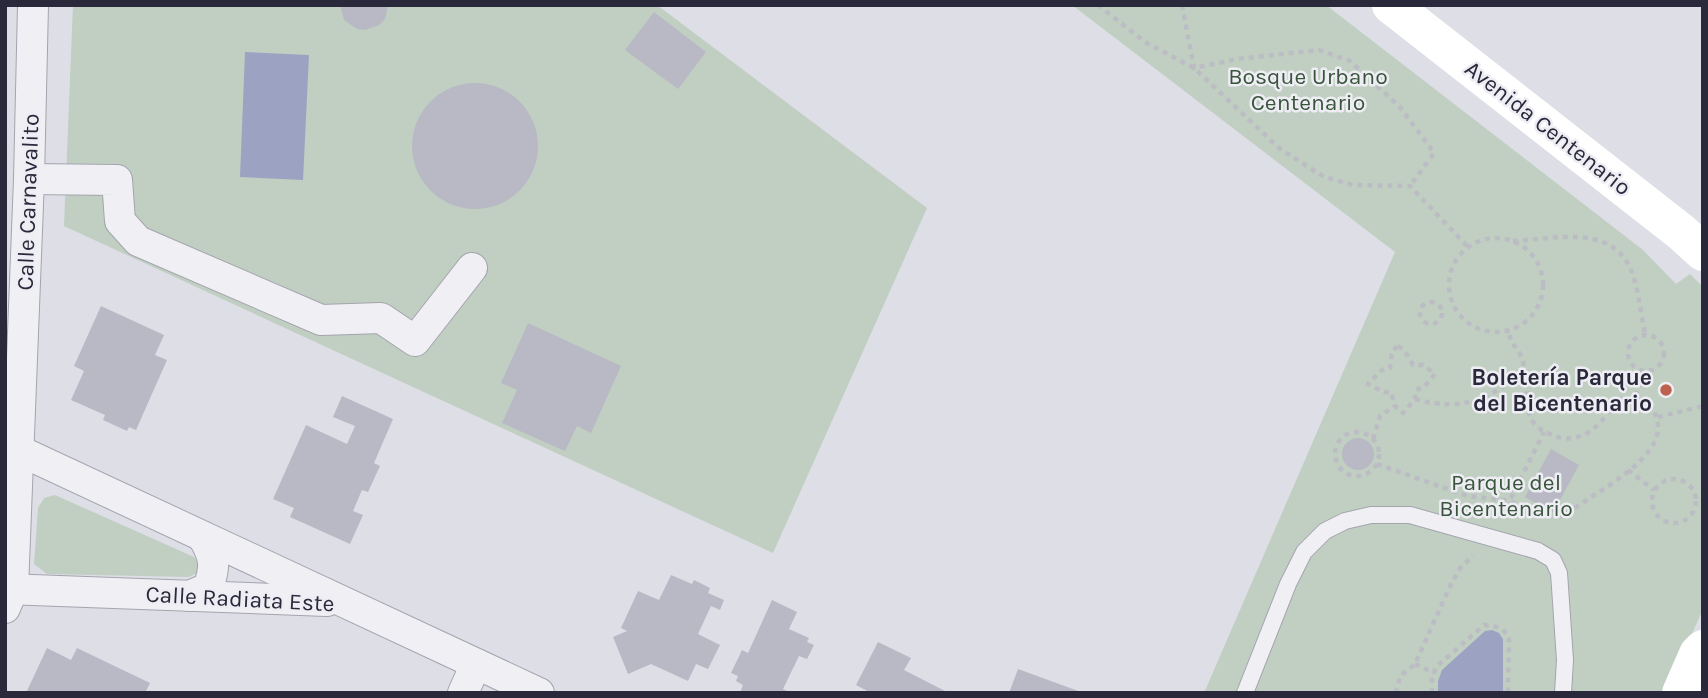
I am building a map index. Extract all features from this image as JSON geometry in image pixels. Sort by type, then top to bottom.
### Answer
[{"type":"main road","name":"Avenida Centenario","points":[[1391,5],[1703,251]]},
{"type":"main road","points":[[1681,693],[1701,649]]},
{"type":"street","name":"Calle Carnavalito","points":[[8,595],[20,451],[33,5]]},
{"type":"street","points":[[29,179],[117,180],[120,221],[138,241],[321,320],[381,318],[415,341],[472,268]]},
{"type":"street","points":[[20,451],[341,602]]},
{"type":"street","points":[[189,596],[208,589],[214,573],[214,555],[203,537]]},
{"type":"street","name":"Calle Radiata Este","points":[[8,595],[189,596],[341,602],[539,693]]},
{"type":"street","points":[[463,693],[476,664]]},
{"type":"lane","points":[[1245,693],[1288,584],[1304,552],[1325,531],[1345,520],[1371,515],[1410,515],[1538,551],[1553,560],[1559,573],[1565,660],[1563,693]]},
{"type":"path","points":[[1098,5],[1145,42],[1194,68],[1279,148],[1324,177],[1353,185],[1410,186],[1468,247]]},
{"type":"path","points":[[1182,5],[1194,68]]},
{"type":"path","points":[[1194,68],[1319,50],[1350,61],[1400,107],[1434,153],[1410,186]]},
{"type":"path","points":[[1497,237],[1512,241],[1526,248],[1542,275],[1538,306],[1529,319],[1509,330],[1485,331],[1471,325],[1460,315],[1452,302],[1449,287],[1451,272],[1457,258],[1468,247],[1497,237]]},
{"type":"path","points":[[1512,241],[1569,237],[1600,240],[1618,249],[1632,273],[1645,334]]},
{"type":"path","points":[[1432,302],[1441,308],[1442,316],[1438,323],[1431,325],[1422,321],[1420,310],[1425,304],[1432,302]]},
{"type":"path","points":[[1441,308],[1452,302]]},
{"type":"path","points":[[1377,464],[1467,496],[1510,501],[1539,516],[1564,516],[1651,451],[1658,438],[1658,417],[1649,404],[1636,396],[1618,402],[1593,429],[1578,437],[1565,439],[1544,432],[1532,424],[1528,412],[1528,390],[1522,358],[1509,339],[1509,330]]},
{"type":"path","points":[[1645,334],[1661,342],[1664,355],[1654,370],[1642,371],[1629,361],[1628,350],[1634,340],[1645,334]]},
{"type":"path","points":[[1398,346],[1404,350],[1413,365],[1423,365],[1435,374],[1424,387],[1416,390],[1415,399],[1403,413],[1395,406],[1391,392],[1384,392],[1368,384],[1382,370],[1390,368],[1392,352],[1398,346]]},
{"type":"path","points":[[1636,396],[1642,371]]},
{"type":"path","points":[[1415,399],[1435,405],[1480,401],[1525,372]]},
{"type":"path","points":[[1373,439],[1380,416],[1395,406]]},
{"type":"path","points":[[1658,417],[1703,406]]},
{"type":"path","points":[[1396,693],[1400,676],[1415,664],[1461,567],[1492,537],[1544,432]]},
{"type":"path","points":[[1351,433],[1366,433],[1373,439],[1379,450],[1377,464],[1367,474],[1352,476],[1340,468],[1335,455],[1339,441],[1351,433]]},
{"type":"path","points":[[1628,470],[1654,491]]},
{"type":"path","points":[[1681,479],[1693,488],[1696,495],[1695,510],[1684,521],[1670,523],[1663,520],[1652,504],[1654,491],[1665,480],[1681,479]]},
{"type":"path","points":[[1432,693],[1436,667],[1484,625],[1504,630],[1509,637],[1508,693]]},
{"type":"path","points":[[1415,664],[1434,673]]},
{"type":"green space","points":[[73,5],[657,5],[927,208],[773,553],[64,226]]},
{"type":"green space","name":"Parque del Bicentenario","points":[[1072,5],[1326,5],[1643,250],[1676,284],[1690,274],[1703,287],[1703,609],[1666,693],[1204,693],[1395,252]]},
{"type":"green space","points":[[55,495],[194,557],[199,564],[197,573],[189,577],[47,574],[34,564],[38,508],[44,498]]},
{"type":"water","points":[[245,52],[309,55],[303,180],[240,177]]},
{"type":"water","points":[[1485,631],[1499,633],[1503,639],[1503,693],[1438,693],[1442,670]]},
{"type":"building","points":[[340,5],[388,5],[385,19],[379,25],[365,30],[357,29],[344,20]]},
{"type":"building","points":[[654,12],[706,52],[678,89],[625,50]]},
{"type":"building","points":[[475,83],[499,88],[520,101],[533,122],[538,146],[533,170],[520,191],[499,204],[475,209],[451,204],[430,191],[417,170],[412,146],[417,122],[430,101],[451,88]]},
{"type":"building","points":[[101,306],[164,335],[155,355],[167,360],[136,430],[129,427],[127,431],[103,420],[105,415],[71,400],[84,371],[74,366]]},
{"type":"building","points":[[528,323],[621,366],[591,433],[577,426],[565,451],[502,423],[517,390],[501,383]]},
{"type":"building","points":[[342,396],[393,419],[374,463],[380,466],[368,492],[362,490],[353,511],[363,515],[350,544],[290,517],[294,508],[273,499],[306,425],[347,444],[355,426],[333,417]]},
{"type":"building","points":[[1358,438],[1369,443],[1374,454],[1369,465],[1358,470],[1347,465],[1342,454],[1347,443]]},
{"type":"building","points":[[1551,449],[1579,465],[1553,513],[1525,497]]},
{"type":"building","points":[[671,575],[692,584],[694,580],[710,588],[708,593],[724,600],[720,610],[711,606],[698,634],[720,645],[708,669],[696,664],[688,681],[651,664],[628,674],[613,637],[627,631],[621,628],[638,591],[659,600]]},
{"type":"building","points":[[772,600],[797,612],[789,629],[809,638],[807,642],[814,645],[807,659],[799,656],[783,689],[791,693],[740,693],[743,685],[736,681],[738,676],[731,673],[742,650],[748,653]]},
{"type":"building","points":[[878,642],[911,658],[904,670],[949,693],[871,693],[856,685]]},
{"type":"building","points":[[47,648],[71,660],[77,648],[150,683],[145,693],[26,693]]},
{"type":"building","points":[[1018,669],[1081,692],[1081,693],[1009,693]]},
{"type":"place","name":"Boletería Parque del Bicentenario","points":[[1666,390]]},
{"type":"park label","name":"Bosque Urbano Centenario","points":[[1308,89]]}]
